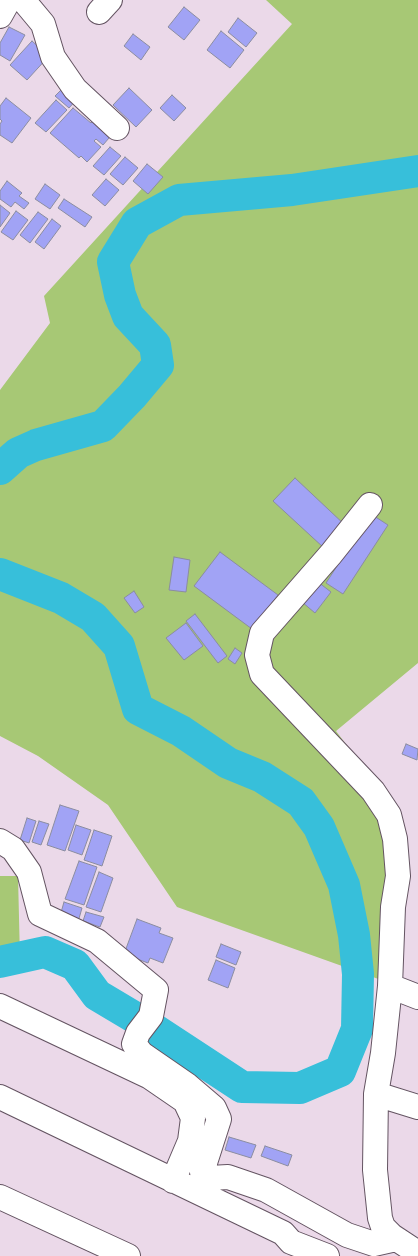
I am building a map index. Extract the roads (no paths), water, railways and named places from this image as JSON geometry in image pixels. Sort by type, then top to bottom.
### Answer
[{"type":"street","points":[[0,16],[9,0]]},
{"type":"street","points":[[23,0],[43,24],[53,57],[74,89],[117,128]]},
{"type":"street","points":[[370,505],[331,554],[262,633],[257,655],[262,674],[373,790],[389,815],[395,838],[398,876],[393,907],[390,986],[383,1053],[376,1094],[374,1170],[380,1218],[383,1227],[396,1239],[418,1253]]},
{"type":"street","points":[[0,841],[13,850],[29,872],[40,914],[97,941],[156,990],[144,1025],[134,1044],[142,1054],[187,1085],[214,1108],[220,1120],[202,1172],[210,1178],[228,1178],[266,1190],[347,1235],[374,1244],[396,1239]]},
{"type":"street","points":[[390,986],[418,997]]},
{"type":"street","points":[[0,1006],[10,1009],[150,1077],[184,1101],[193,1118],[190,1141],[173,1181]]},
{"type":"street","points":[[376,1094],[418,1107]]},
{"type":"street","points":[[0,1097],[283,1233],[289,1249],[327,1256]]},
{"type":"street","points":[[0,1197],[128,1256]]},
{"type":"waterway","points":[[0,469],[18,453],[36,445],[103,426],[158,365],[155,345],[128,316],[120,295],[113,262],[137,223],[179,200],[292,190],[418,171]]},
{"type":"waterway","points":[[0,574],[61,598],[93,617],[119,646],[138,709],[181,731],[228,763],[262,777],[301,802],[319,827],[344,885],[354,935],[358,974],[357,1029],[340,1071],[300,1088],[242,1087],[149,1026],[97,995],[75,965],[45,952],[0,962]]}]
